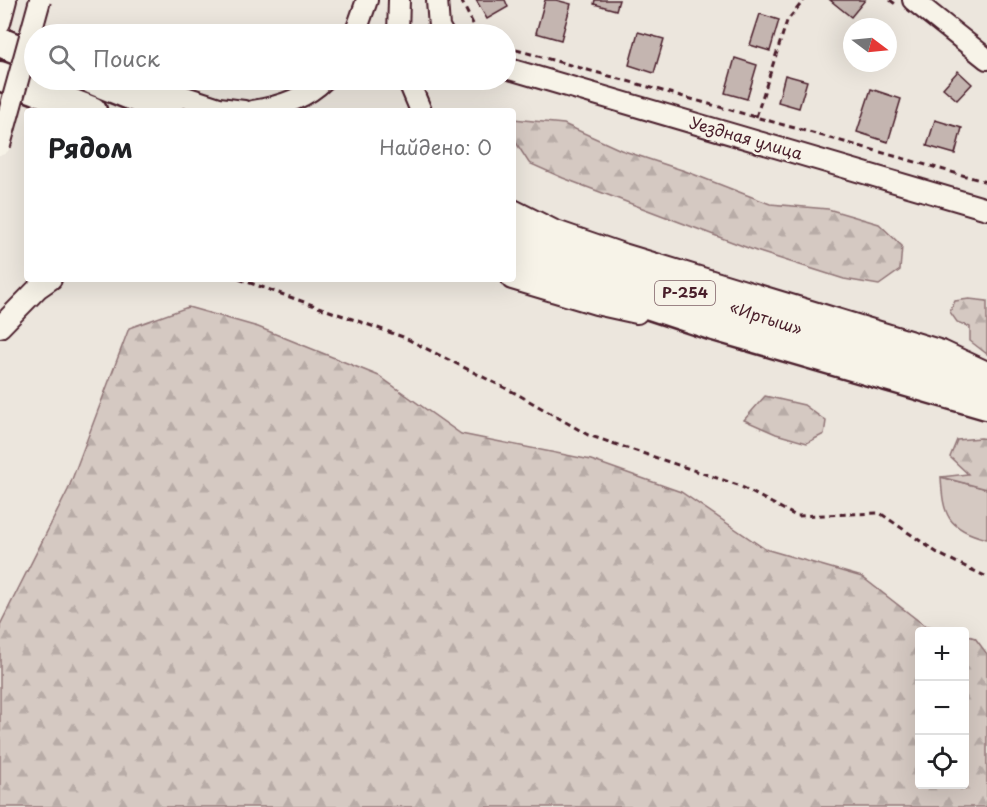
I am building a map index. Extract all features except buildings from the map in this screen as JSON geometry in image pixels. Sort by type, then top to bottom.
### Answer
[{"type":"highway","points":[[0,42],[24,52]]},
{"type":"highway","points":[[4,80],[24,87]]},
{"type":"highway","points":[[32,90],[83,108]]},
{"type":"highway","points":[[118,90],[163,108]]},
{"type":"highway","name":"«Иртыш»","points":[[516,237],[858,348],[987,385]]},
{"type":"highway","name":"«Иртыш»","points":[[516,261],[714,326],[987,405]]},
{"type":"street","points":[[0,23],[6,0]]},
{"type":"street","points":[[33,24],[40,0]]},
{"type":"street","points":[[359,24],[367,0]]},
{"type":"street","points":[[398,24],[399,0]]},
{"type":"street","points":[[437,0],[439,24]]},
{"type":"street","points":[[913,0],[987,59]]},
{"type":"street","points":[[0,145],[24,58]]},
{"type":"street","name":"Уездная улица","points":[[516,71],[987,209]]},
{"type":"street","points":[[164,90],[219,108]]},
{"type":"street","points":[[273,108],[311,90]]},
{"type":"street","points":[[412,90],[420,108]]},
{"type":"street","points":[[516,211],[564,234],[942,351],[987,372]]},
{"type":"street","points":[[516,280],[606,306],[658,318],[714,326]]},
{"type":"street","points":[[0,327],[47,282]]},
{"type":"path","points":[[461,0],[473,24]]},
{"type":"path","points":[[756,117],[787,21],[804,0]]},
{"type":"path","points":[[516,51],[987,182]]},
{"type":"path","points":[[247,282],[403,337],[517,394],[588,435],[738,485],[796,516],[880,513],[939,554],[987,577]]},
{"type":"green space","points":[[516,119],[564,124],[621,150],[685,171],[770,204],[828,209],[879,224],[902,246],[900,270],[879,285],[844,279],[756,251],[529,163],[516,143]]},
{"type":"green space","points":[[969,299],[987,301],[987,354],[970,341],[970,327],[957,322],[950,312],[955,301]]},
{"type":"green space","points":[[188,307],[258,327],[379,376],[461,434],[591,460],[681,492],[765,549],[862,577],[924,625],[933,627],[915,627],[915,789],[969,789],[969,636],[975,638],[987,654],[987,807],[0,807],[0,625],[68,490],[129,328]]},
{"type":"green space","points":[[765,396],[804,405],[826,421],[824,434],[807,443],[776,434],[744,420]]},
{"type":"green space","points":[[987,439],[987,489],[941,477],[968,474],[950,457],[957,440]]},
{"type":"green space","points":[[941,477],[987,489],[987,539],[955,525],[943,501]]}]
